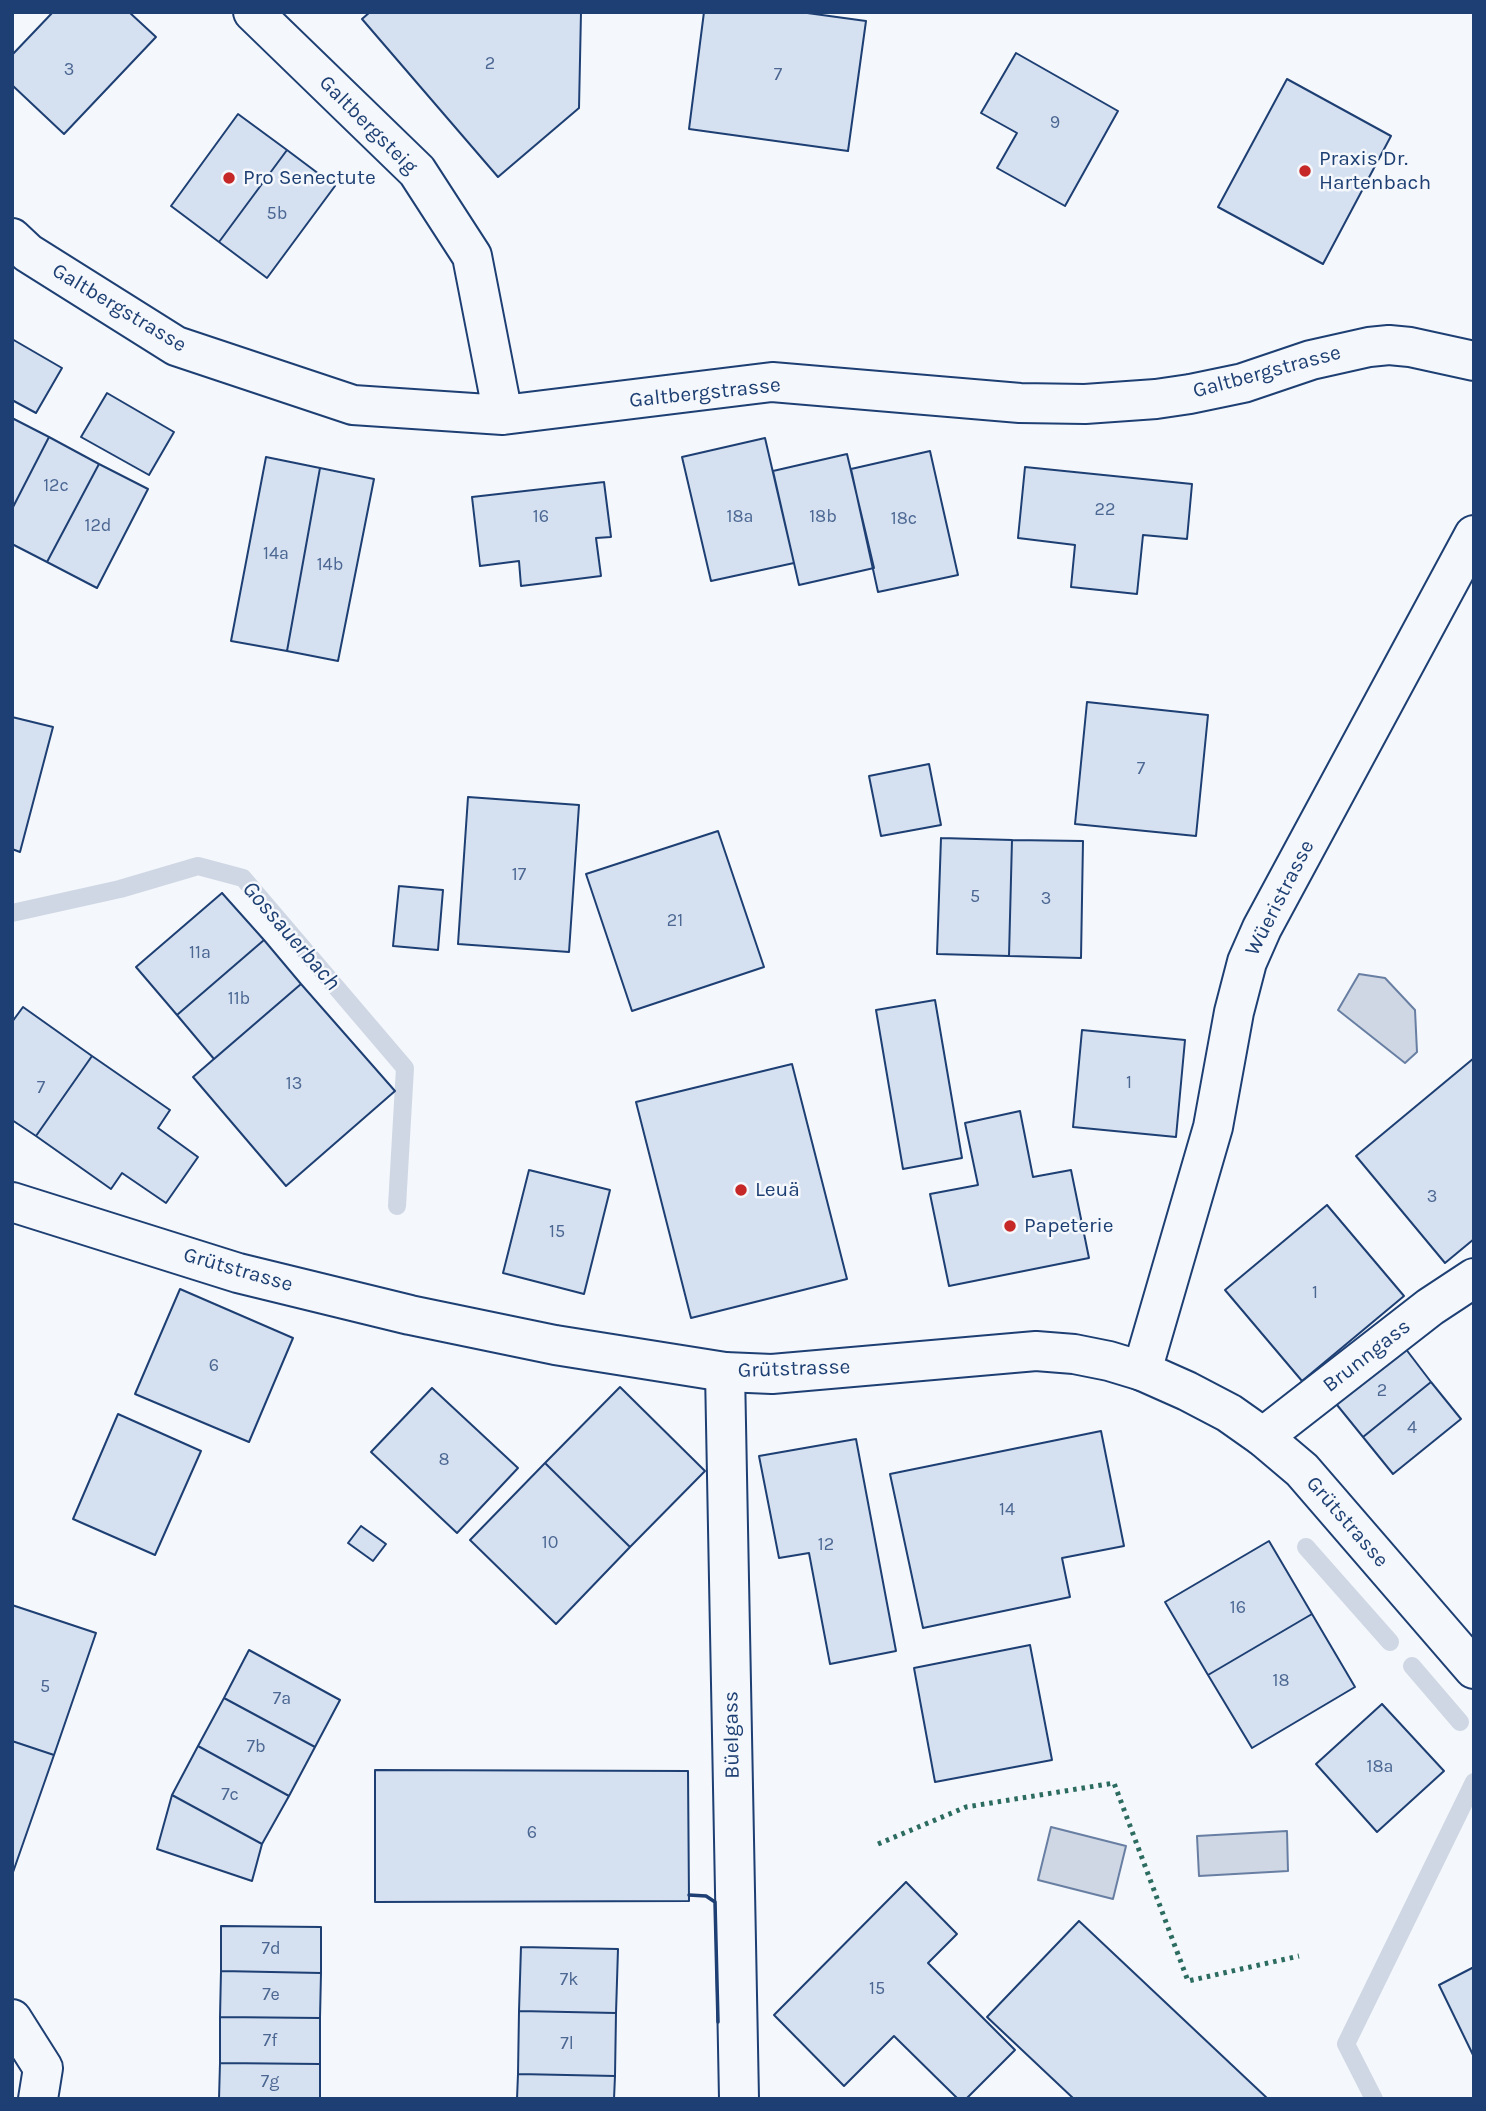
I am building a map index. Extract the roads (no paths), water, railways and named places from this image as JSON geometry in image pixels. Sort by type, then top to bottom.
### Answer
[{"type":"street","name":"Galtbergsteig","points":[[253,12],[417,171],[472,256],[503,415]]},
{"type":"street","name":"Galtbergstrasse","points":[[12,238],[28,253],[176,346],[353,405],[503,415],[772,382],[1020,403],[1085,404],[1156,400],[1244,383],[1331,355],[1369,347],[1410,347],[1474,361]]},
{"type":"street","name":"Wüeristrasse","points":[[1142,1371],[1213,1127],[1234,1012],[1250,954],[1474,535]]},
{"type":"street","name":"Grütstrasse","points":[[12,1202],[238,1273],[410,1315],[555,1345],[725,1372],[772,1374],[1035,1351],[1097,1359],[1142,1371],[1229,1413],[1302,1470],[1474,1669]]},
{"type":"street","name":"Brunngass","points":[[1263,1437],[1430,1307],[1474,1278]]},
{"type":"street","name":"Büelgass","points":[[725,1372],[739,2099]]},
{"type":"street","points":[[12,2019],[43,2068],[38,2099]]},
{"type":"waterway","name":"Gossauerbach","points":[[12,913],[120,889],[198,866],[243,878],[405,1068],[397,1206]]},
{"type":"waterway","name":"Gossauerbach","points":[[1306,1547],[1390,1642]]},
{"type":"waterway","name":"Gossauerbach","points":[[1412,1666],[1460,1722]]},
{"type":"waterway","points":[[1374,2099],[1346,2044],[1474,1782]]},
{"type":"place","name":"Praxis Dr. Hartenbach","points":[[1305,171]]},
{"type":"place","name":"Pro Senectute","points":[[229,178]]},
{"type":"place","name":"Leuä","points":[[741,1190]]},
{"type":"place","name":"Papeterie","points":[[1010,1226]]}]
